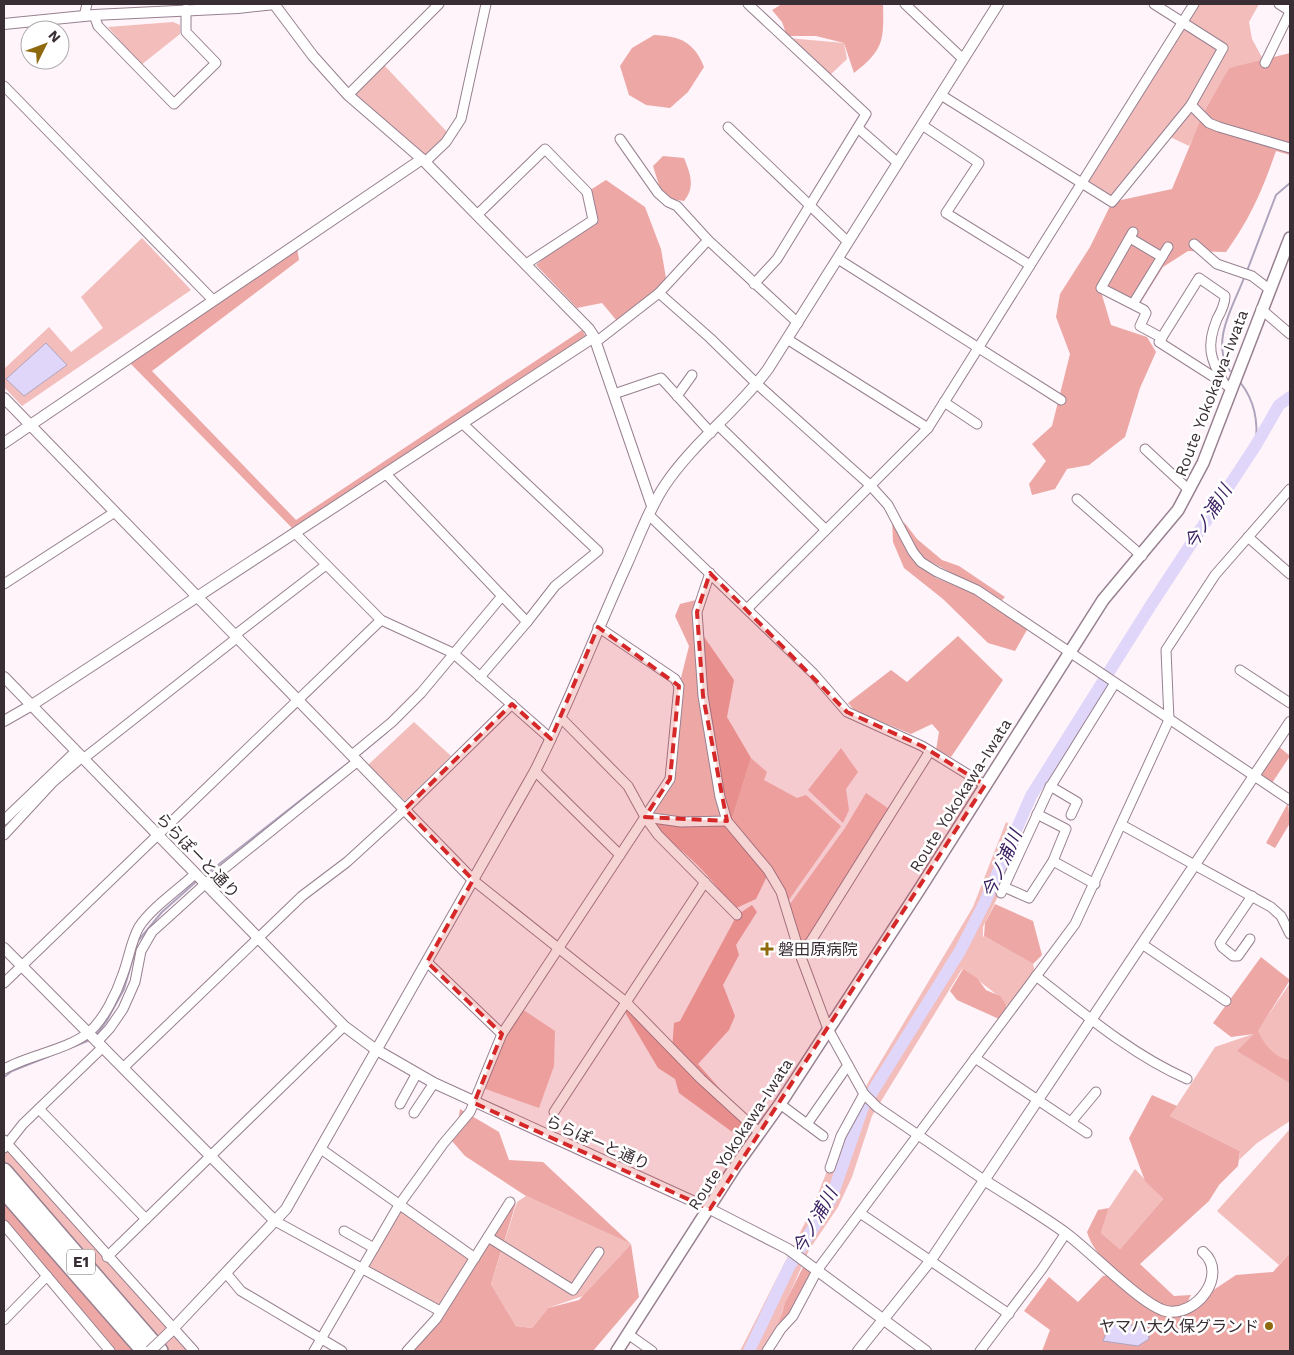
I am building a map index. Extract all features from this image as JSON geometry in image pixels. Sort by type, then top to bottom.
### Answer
[{"type":"highway","name":"E1","points":[[4,1171],[160,1351]]},
{"type":"highway","name":"E1","points":[[4,1191],[144,1351]]},
{"type":"main road","name":"Route Yokokawa-Iwata","points":[[617,1351],[780,1104],[985,786],[1102,600],[1142,556],[1178,510],[1203,463],[1228,385],[1290,238]]},
{"type":"street","points":[[87,4],[89,16],[174,104],[216,63],[186,32],[186,9]]},
{"type":"street","points":[[4,24],[89,16],[186,9],[238,8],[275,4],[313,56],[348,95],[423,160],[589,328],[614,394],[651,511],[710,573],[813,673],[848,712],[930,751],[985,786]]},
{"type":"street","points":[[348,95],[439,4]]},
{"type":"street","points":[[4,443],[213,300],[423,160],[446,142],[461,119],[486,4]]},
{"type":"street","points":[[748,4],[866,114],[777,259],[754,284]]},
{"type":"street","points":[[905,4],[963,59]]},
{"type":"street","points":[[150,1351],[286,1209],[375,1049],[535,771],[561,718],[598,627],[651,511],[678,468],[757,384],[798,323],[998,4]]},
{"type":"street","points":[[941,95],[1112,202],[1191,105],[1223,48],[1154,4]]},
{"type":"street","points":[[747,609],[928,428],[1194,4]]},
{"type":"street","points":[[1265,63],[1290,11],[1279,4]]},
{"type":"street","points":[[4,86],[213,300]]},
{"type":"street","points":[[1191,105],[1209,122],[1219,127],[1290,148]]},
{"type":"street","points":[[922,124],[980,163],[946,213],[1030,265]]},
{"type":"street","points":[[728,127],[848,242]]},
{"type":"street","points":[[858,128],[898,163]]},
{"type":"street","points":[[620,140],[658,192],[668,202],[677,206],[708,240],[798,323]]},
{"type":"street","points":[[477,215],[545,149],[587,192],[593,220],[526,264]]},
{"type":"street","points":[[1162,257],[1132,235],[1101,288],[1133,304],[1146,314],[1140,326],[1162,338]]},
{"type":"street","points":[[4,721],[32,705],[595,340],[659,293],[708,240]]},
{"type":"street","points":[[1194,244],[1216,264],[1239,270],[1252,276],[1269,289]]},
{"type":"street","points":[[1133,304],[1168,247]]},
{"type":"street","points":[[838,259],[979,346],[1061,400]]},
{"type":"street","points":[[1199,278],[1223,292],[1225,301],[1211,334],[1210,345],[1216,369],[1228,385],[1159,342],[1199,278]]},
{"type":"street","points":[[659,293],[870,485],[888,505],[913,552],[921,562],[937,572],[977,590],[1290,800]]},
{"type":"street","points":[[1261,309],[1290,334]]},
{"type":"street","points":[[787,339],[928,428]]},
{"type":"street","points":[[677,396],[692,375]]},
{"type":"street","points":[[614,394],[660,378],[677,396],[826,530]]},
{"type":"street","points":[[4,398],[473,880],[557,949],[626,1002],[701,1079],[760,1132]]},
{"type":"street","points":[[944,402],[977,424]]},
{"type":"street","points":[[463,424],[598,551],[555,586],[480,677]]},
{"type":"street","points":[[1145,450],[1189,490]]},
{"type":"street","points":[[386,474],[527,622]]},
{"type":"street","points":[[767,1351],[781,1329],[793,1316],[818,1270],[1075,924],[1169,720],[1166,650],[1215,575],[1290,488]]},
{"type":"street","points":[[1077,499],[1142,556]]},
{"type":"street","points":[[4,584],[116,512]]},
{"type":"street","points":[[295,533],[381,620],[453,654],[551,739]]},
{"type":"street","points":[[1248,537],[1290,574]]},
{"type":"street","points":[[4,820],[80,756],[326,566]]},
{"type":"street","points":[[710,573],[697,612],[703,696],[720,796],[727,821],[768,870],[781,892],[801,957],[828,1028],[864,1094],[878,1107],[918,1135],[1066,1233],[1156,1308],[1167,1312],[1178,1312],[1196,1303],[1211,1282],[1214,1274],[1212,1263],[1203,1252]]},
{"type":"street","points":[[194,1351],[171,1331],[107,1257],[5,1145],[100,1045],[123,1009],[134,982],[141,951],[152,932],[205,884],[355,758],[421,693],[502,596]]},
{"type":"street","points":[[4,983],[381,620]]},
{"type":"street","points":[[314,1351],[399,1205],[443,1144],[470,1112],[502,1034],[670,779],[679,686],[675,679],[598,627]]},
{"type":"street","points":[[1240,670],[1290,703]]},
{"type":"street","name":"ららぽーと通り","points":[[4,677],[344,1026],[375,1049],[434,1083],[474,1103],[710,1209],[788,1249],[926,1351]]},
{"type":"street","points":[[1037,814],[1066,829],[1053,861],[1029,898],[1003,890],[1037,814],[1050,786],[1114,682]]},
{"type":"street","points":[[124,1068],[302,896],[348,862],[512,704]]},
{"type":"street","points":[[561,718],[628,786],[645,817],[658,835],[737,915]]},
{"type":"street","points":[[858,1351],[931,1260],[1290,722]]},
{"type":"street","points":[[801,957],[930,751]]},
{"type":"street","points":[[4,835],[80,756]]},
{"type":"street","points":[[535,771],[620,855]]},
{"type":"street","points":[[1050,786],[1077,802],[1072,815]]},
{"type":"street","points":[[645,817],[682,822],[727,821]]},
{"type":"street","points":[[1122,825],[1271,907],[1281,916],[1290,934]]},
{"type":"street","points":[[1053,861],[1095,884]]},
{"type":"street","points":[[4,1069],[24,1059],[71,1042],[88,1033],[96,1024],[119,984],[140,925],[195,874]]},
{"type":"street","points":[[554,1112],[705,882]]},
{"type":"street","points":[[1250,939],[1238,956],[1233,956],[1220,943],[1252,896]]},
{"type":"street","points":[[1142,944],[1226,1001]]},
{"type":"street","points":[[4,948],[275,1221],[361,1270],[440,1311]]},
{"type":"street","points":[[426,962],[502,1034]]},
{"type":"street","points":[[1036,976],[1091,1019],[1165,1070],[1187,1079]]},
{"type":"street","points":[[107,1257],[344,1026]]},
{"type":"street","points":[[975,1058],[1087,1133]]},
{"type":"street","points":[[807,1124],[848,1065]]},
{"type":"street","points":[[400,1104],[417,1073]]},
{"type":"street","points":[[414,1113],[434,1083]]},
{"type":"street","points":[[1070,1122],[1096,1092]]},
{"type":"street","points":[[830,1168],[840,1136],[864,1094]]},
{"type":"street","points":[[780,1104],[823,1136]]},
{"type":"street","points":[[39,1109],[146,1219]]},
{"type":"street","points":[[321,1149],[475,1258]]},
{"type":"street","points":[[407,1351],[436,1319],[510,1202]]},
{"type":"street","points":[[860,1213],[1009,1314]]},
{"type":"street","points":[[4,1225],[110,1351]]},
{"type":"street","points":[[344,1231],[374,1248]]},
{"type":"street","points":[[980,1351],[1009,1314],[1066,1233]]},
{"type":"street","points":[[488,1237],[573,1290],[599,1252]]},
{"type":"street","points":[[226,1273],[242,1291],[342,1351]]},
{"type":"street","points":[[4,1320],[47,1276]]},
{"type":"street","points":[[628,1334],[652,1351]]},
{"type":"highlighted area","points":[[710,573],[847,712],[922,746],[985,785],[710,1209],[474,1103],[502,1034],[427,962],[473,880],[405,809],[512,704],[551,739],[598,627],[679,686],[670,779],[645,817],[727,821],[703,696],[697,612]]},
{"type":"shaded area","points":[[782,4],[883,4],[882,36],[877,51],[854,73],[844,43],[816,36],[787,36],[782,22],[772,10]]},
{"type":"shaded area","points":[[1194,4],[1259,4],[1249,22],[1252,39],[1265,63],[1229,68],[1189,146],[1166,135],[1112,202],[1081,184]]},
{"type":"shaded area","points":[[173,22],[180,25],[180,34],[141,65],[108,27]]},
{"type":"shaded area","points":[[654,35],[671,37],[685,42],[696,52],[704,67],[688,92],[670,108],[646,105],[629,95],[620,66],[632,48]]},
{"type":"shaded area","points":[[788,38],[844,43],[847,59],[829,76]]},
{"type":"shaded area","points":[[1290,53],[1290,155],[1276,151],[1255,203],[1226,252],[1188,251],[1163,267],[1141,302],[1116,297],[1099,285],[1111,325],[1147,337],[1156,352],[1140,388],[1125,437],[1089,465],[1067,469],[1055,489],[1032,495],[1029,484],[1046,461],[1032,444],[1052,426],[1070,354],[1056,317],[1060,294],[1090,247],[1112,202],[1172,189],[1202,116],[1229,68]]},
{"type":"shaded area","points":[[383,64],[449,134],[426,158],[354,94]]},
{"type":"shaded area","points":[[663,156],[684,158],[690,175],[691,185],[688,196],[684,201],[663,198],[653,166]]},
{"type":"shaded area","points":[[606,180],[645,207],[661,249],[667,284],[617,321],[602,303],[577,308],[536,265],[573,233],[592,220],[587,192]]},
{"type":"shaded area","points":[[142,238],[191,290],[22,406],[4,387],[4,369],[49,327],[71,352],[103,328],[81,297]]},
{"type":"shaded area","points":[[297,248],[299,260],[152,371],[296,520],[582,330],[589,341],[294,530],[130,363]]},
{"type":"shaded area","points":[[46,343],[67,365],[24,396],[6,379]]},
{"type":"shaded area","points":[[892,519],[913,557],[936,578],[976,594],[1028,628],[1015,651],[988,643],[943,599],[904,568],[893,542]]},
{"type":"shaded area","points":[[904,522],[917,539],[942,560],[959,566],[1005,597],[1002,600],[920,556],[906,531]]},
{"type":"shaded area","points":[[696,600],[698,628],[734,680],[727,717],[751,758],[730,825],[769,872],[756,899],[732,910],[702,870],[679,848],[640,817],[670,779],[679,686],[689,646],[675,616],[680,604]]},
{"type":"shaded area","points":[[958,636],[1003,680],[951,757],[936,750],[939,732],[932,724],[911,734],[855,711],[848,703],[891,670],[907,682]]},
{"type":"shaded area","points":[[414,722],[451,756],[405,801],[368,765]]},
{"type":"shaded area","points":[[1277,745],[1290,756],[1270,786],[1255,777]]},
{"type":"shaded area","points":[[841,748],[858,772],[846,789],[849,810],[843,823],[808,790]]},
{"type":"shaded area","points":[[751,758],[767,772],[764,780],[797,798],[806,795],[841,826],[786,904],[768,870],[730,825]]},
{"type":"shaded area","points":[[866,793],[892,811],[801,957],[790,904],[845,828]]},
{"type":"shaded area","points":[[1288,803],[1290,823],[1275,848],[1266,843]]},
{"type":"shaded area","points":[[1006,822],[1027,837],[983,927],[983,937],[1033,964],[1036,976],[1006,1016],[1006,1004],[1004,1001],[962,969],[872,1116],[852,1177],[838,1207],[809,1250],[782,1311],[776,1337],[766,1351],[740,1351],[812,1209],[842,1133],[869,1081],[973,907]]},
{"type":"shaded area","points":[[995,904],[1033,921],[1042,955],[1033,964],[984,936],[985,923]]},
{"type":"shaded area","points":[[752,905],[757,912],[736,945],[739,955],[723,985],[735,1016],[729,1030],[698,1064],[750,1123],[739,1137],[679,1093],[675,1079],[658,1068],[626,1014],[626,1002],[672,1049],[674,1023],[680,1021],[737,915]]},
{"type":"shaded area","points":[[1261,957],[1290,980],[1258,1031],[1263,1041],[1275,1054],[1290,1060],[1290,1083],[1237,1051],[1254,1034],[1231,1037],[1213,1023]]},
{"type":"shaded area","points":[[963,969],[977,978],[986,990],[1000,996],[1006,1004],[1006,1016],[999,1019],[957,1000],[950,991]]},
{"type":"shaded area","points":[[1290,983],[1290,1121],[1257,1143],[1239,1160],[1240,1151],[1170,1116],[1215,1047],[1256,1033]]},
{"type":"shaded area","points":[[519,1007],[555,1031],[554,1066],[539,1108],[480,1087]]},
{"type":"shaded area","points":[[1152,1095],[1177,1106],[1170,1116],[1240,1151],[1238,1166],[1219,1185],[1209,1201],[1140,1264],[1174,1296],[1191,1295],[1185,1307],[1188,1307],[1236,1275],[1273,1272],[1290,1253],[1290,1351],[1042,1351],[1050,1330],[1024,1311],[1049,1277],[1078,1302],[1103,1276],[1110,1275],[1157,1306],[1107,1263],[1091,1243],[1087,1232],[1098,1210],[1109,1208],[1101,1233],[1120,1249],[1163,1199],[1145,1181],[1129,1138]]},
{"type":"shaded area","points":[[460,1109],[499,1132],[509,1160],[543,1162],[631,1244],[526,1196],[465,1156],[452,1141],[456,1137]]},
{"type":"shaded area","points":[[1290,1129],[1290,1253],[1279,1265],[1217,1211]]},
{"type":"shaded area","points":[[4,1143],[194,1351],[167,1351],[4,1162]]},
{"type":"shaded area","points":[[1135,1169],[1163,1199],[1120,1249],[1101,1233],[1109,1208]]},
{"type":"shaded area","points":[[526,1196],[631,1244],[583,1296],[548,1308],[532,1328],[516,1326],[491,1284],[517,1202]]},
{"type":"shaded area","points":[[4,1199],[141,1351],[110,1351],[4,1227]]},
{"type":"shaded area","points":[[516,1203],[491,1284],[516,1326],[532,1328],[548,1308],[579,1300],[631,1244],[639,1297],[593,1351],[407,1351],[436,1319],[501,1217]]},
{"type":"shaded area","points":[[400,1210],[473,1261],[440,1311],[366,1269]]},
{"type":"shaded area","points":[[806,1261],[818,1269],[793,1316],[777,1328],[785,1303]]},
{"type":"shaded area","points":[[1116,1324],[1142,1326],[1148,1330],[1149,1339],[1138,1346],[1103,1341],[1107,1331]]},
{"type":"waterway","points":[[1247,271],[1276,195],[1290,183]]},
{"type":"waterway","points":[[1230,371],[1224,360],[1223,336],[1225,324],[1244,278]]},
{"type":"waterway","points":[[1240,382],[1252,404],[1256,428],[1256,445]]},
{"type":"waterway","name":"今ノ浦川","points":[[749,1351],[789,1267],[831,1199],[863,1107],[960,951],[984,904],[1031,796],[1151,605],[1256,445],[1279,405],[1290,397]]},
{"type":"waterway","points":[[358,756],[387,732]]},
{"type":"waterway","points":[[204,876],[352,760]]},
{"type":"waterway","points":[[96,1035],[106,1022],[124,989],[138,941],[162,912],[198,880]]},
{"type":"waterway","points":[[4,1077],[12,1071],[90,1040]]},
{"type":"place","name":"磐田原病院","points":[[767,949]]},
{"type":"place","name":"ヤマハ大久保グランド","points":[[1269,1326]]}]
